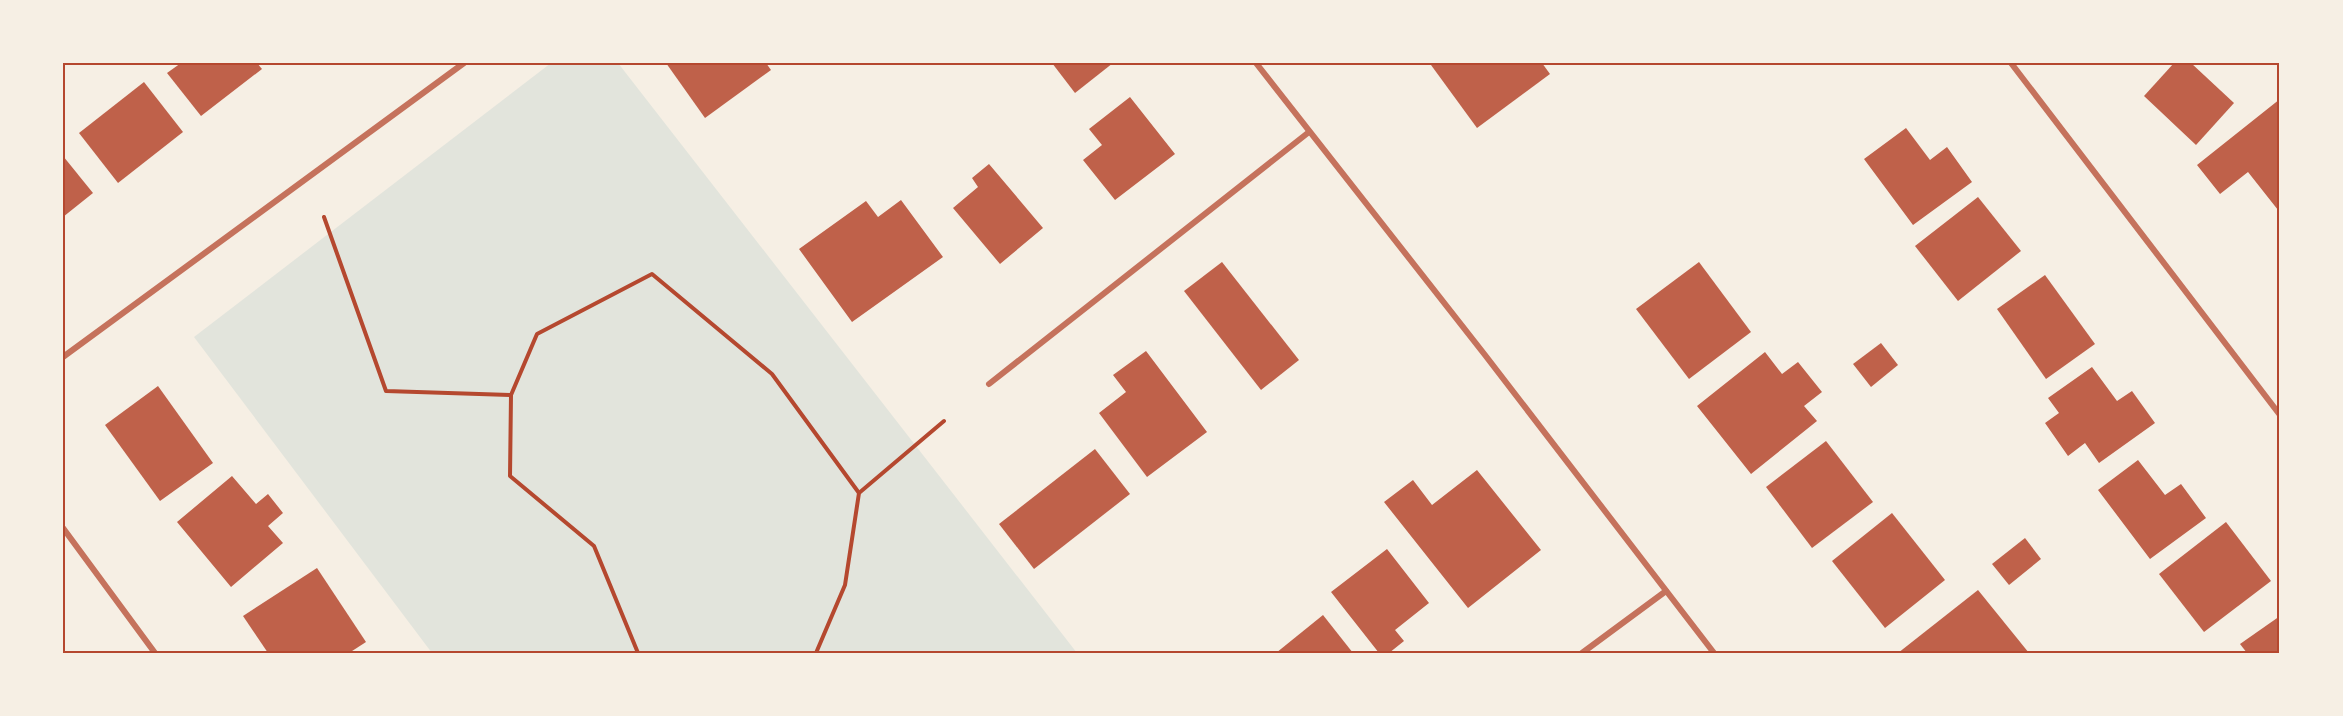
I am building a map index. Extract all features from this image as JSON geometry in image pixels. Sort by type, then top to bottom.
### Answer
[{"type":"street","points":[[63,357],[464,63]]},
{"type":"street","points":[[1256,63],[1485,355],[1714,653]]},
{"type":"street","points":[[2011,63],[2280,415]]},
{"type":"street","points":[[989,384],[1309,132]]},
{"type":"street","points":[[63,528],[155,653]]},
{"type":"street","points":[[1582,653],[1666,591]]},
{"type":"path","points":[[324,217],[386,391],[511,396]]},
{"type":"path","points":[[641,653],[638,653],[594,546],[510,476],[511,396],[537,334],[652,274],[772,374],[859,492]]},
{"type":"path","points":[[816,653],[845,585],[859,492],[944,421]]},
{"type":"shaded area","points":[[551,63],[618,63],[1077,653],[432,653],[194,337]]},
{"type":"building","points":[[181,63],[257,63],[262,69],[201,116],[167,73]]},
{"type":"building","points":[[666,63],[766,63],[771,70],[705,118]]},
{"type":"building","points":[[1052,63],[1113,63],[1075,93]]},
{"type":"building","points":[[1434,63],[1542,63],[1550,74],[1477,128],[1431,65]]},
{"type":"building","points":[[2174,63],[2191,63],[2234,103],[2196,145],[2144,96]]},
{"type":"building","points":[[144,82],[183,132],[118,183],[79,133]]},
{"type":"building","points":[[1130,97],[1175,154],[1115,200],[1083,160],[1102,145],[1089,129]]},
{"type":"building","points":[[2280,99],[2280,208],[2278,210],[2248,172],[2220,194],[2197,165]]},
{"type":"building","points":[[1906,128],[1930,160],[1947,147],[1972,182],[1913,225],[1864,159]]},
{"type":"building","points":[[63,156],[93,193],[63,217]]},
{"type":"building","points":[[989,164],[1043,228],[1000,264],[953,208],[978,187],[972,178]]},
{"type":"building","points":[[1978,197],[2021,251],[1958,301],[1915,246]]},
{"type":"building","points":[[901,200],[943,257],[852,322],[799,249],[866,201],[878,217]]},
{"type":"building","points":[[1222,262],[1299,360],[1261,390],[1184,291]]},
{"type":"building","points":[[1699,262],[1751,332],[1689,379],[1636,309]]},
{"type":"building","points":[[2045,275],[2095,344],[2046,379],[1997,309]]},
{"type":"building","points":[[1881,343],[1898,365],[1871,387],[1853,364]]},
{"type":"building","points":[[1146,351],[1207,432],[1147,477],[1099,413],[1126,392],[1113,375]]},
{"type":"building","points":[[1765,352],[1782,374],[1798,362],[1822,392],[1804,406],[1817,421],[1751,474],[1697,406]]},
{"type":"building","points":[[2092,367],[2117,401],[2132,391],[2155,423],[2099,463],[2085,443],[2068,456],[2045,423],[2059,413],[2048,398]]},
{"type":"building","points":[[158,386],[213,463],[160,501],[105,425]]},
{"type":"building","points":[[1826,441],[1873,502],[1812,548],[1766,487]]},
{"type":"building","points":[[1095,449],[1130,494],[1034,569],[999,524]]},
{"type":"building","points":[[2138,460],[2165,495],[2181,484],[2206,518],[2150,559],[2098,490]]},
{"type":"building","points":[[1477,470],[1541,550],[1468,608],[1384,502],[1413,480],[1432,505]]},
{"type":"building","points":[[232,476],[256,504],[268,494],[283,513],[268,526],[283,543],[231,587],[177,522]]},
{"type":"building","points":[[1892,513],[1945,580],[1885,628],[1832,561]]},
{"type":"building","points":[[2226,522],[2271,581],[2204,632],[2159,574]]},
{"type":"building","points":[[2025,538],[2041,559],[2009,585],[1992,564]]},
{"type":"building","points":[[1387,549],[1429,603],[1395,630],[1404,641],[1389,653],[1379,653],[1331,592]]},
{"type":"building","points":[[317,568],[366,642],[349,653],[268,653],[243,616]]},
{"type":"building","points":[[1978,590],[2029,653],[1898,653]]},
{"type":"building","points":[[1323,615],[1353,653],[1276,653]]},
{"type":"building","points":[[2280,616],[2280,653],[2247,653],[2240,644]]}]
